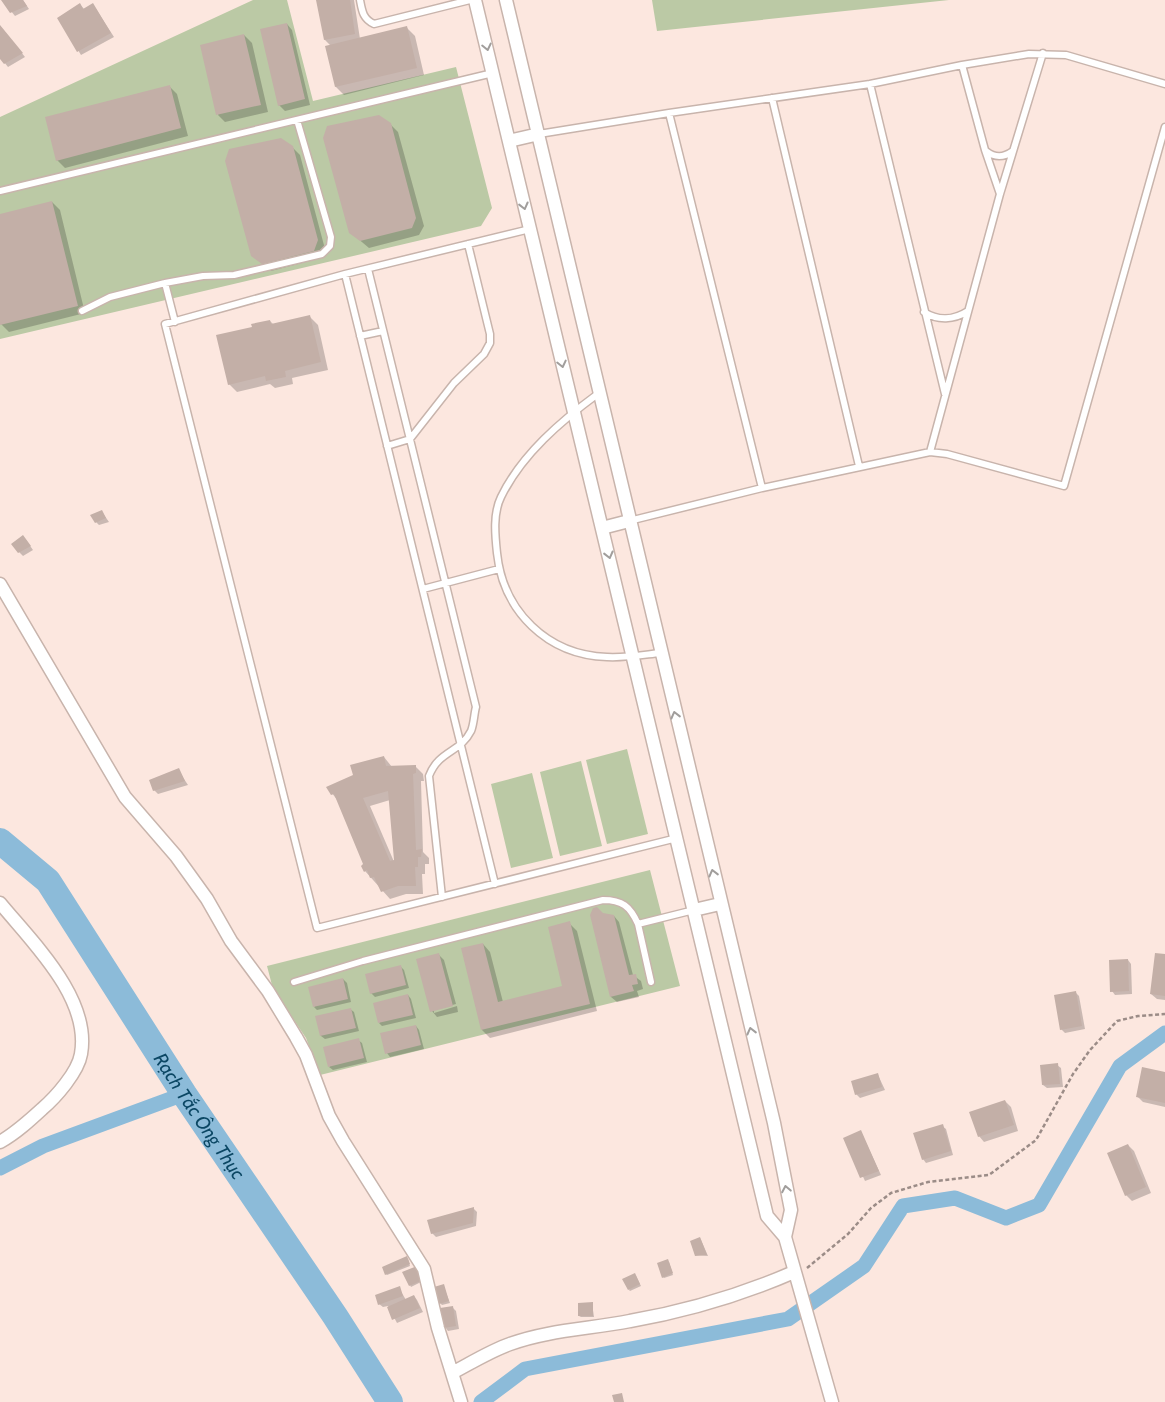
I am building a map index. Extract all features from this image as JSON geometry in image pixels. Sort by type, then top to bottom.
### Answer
[{"type":"street","points":[[475,0],[573,411],[678,838],[767,1216],[785,1237],[832,1402]]},
{"type":"street","points":[[506,0],[660,653],[774,1123],[790,1210],[785,1237]]},
{"type":"street","points":[[509,141],[539,134]]},
{"type":"street","points":[[602,528],[629,521]]},
{"type":"street","points":[[0,584],[125,797],[176,856],[207,899],[231,941],[268,991],[296,1037],[306,1055],[320,1095],[338,1133],[424,1269],[461,1402]]},
{"type":"street","points":[[0,903],[51,962],[73,1002],[82,1029],[81,1055],[60,1093],[16,1132],[0,1142]]},
{"type":"street","points":[[694,910],[720,904]]},
{"type":"street","points":[[453,1377],[510,1344],[541,1335],[631,1321],[714,1302],[796,1276]]},
{"type":"lane","points":[[360,0],[363,15],[367,21],[374,24],[470,0]]},
{"type":"lane","points":[[539,134],[870,84],[1000,58],[1043,53],[1079,58],[1165,84]]},
{"type":"lane","points":[[930,452],[1000,194],[1043,53]]},
{"type":"lane","points":[[962,65],[985,150],[1000,194]]},
{"type":"lane","points":[[0,191],[493,73]]},
{"type":"lane","points":[[870,84],[945,394]]},
{"type":"lane","points":[[772,98],[859,466]]},
{"type":"lane","points":[[669,113],[762,488]]},
{"type":"lane","points":[[82,311],[110,297],[165,283],[203,276],[234,275],[322,254],[330,246],[331,237],[297,120]]},
{"type":"lane","points":[[629,521],[762,488],[930,452],[947,454],[1064,486],[1165,127]]},
{"type":"lane","points":[[985,150],[994,156],[1006,156],[1013,151]]},
{"type":"lane","points":[[530,229],[345,274],[165,324],[317,928],[678,838]]},
{"type":"lane","points":[[387,446],[410,439],[454,383],[484,354],[490,344],[490,334],[468,244]]},
{"type":"lane","points":[[368,269],[476,707],[472,730],[461,745],[441,756],[433,766],[429,776],[442,897]]},
{"type":"lane","points":[[345,274],[495,884]]},
{"type":"lane","points":[[165,283],[175,322]]},
{"type":"lane","points":[[924,312],[946,319],[968,311]]},
{"type":"lane","points":[[360,336],[383,331]]},
{"type":"lane","points":[[598,393],[573,411],[523,460],[500,498],[495,530],[499,569],[514,608],[541,635],[569,650],[605,657],[660,653]]},
{"type":"lane","points":[[422,589],[499,569]]},
{"type":"lane","points":[[294,982],[363,961],[603,900],[618,900],[627,906],[638,924],[651,982]]},
{"type":"lane","points":[[638,924],[694,910]]},
{"type":"path","points":[[796,1276],[841,1241],[871,1208],[891,1193],[928,1182],[989,1175],[1036,1140],[1073,1074],[1090,1050],[1117,1021],[1138,1016],[1165,1014]]},
{"type":"green space","points":[[253,0],[287,0],[313,101],[456,67],[492,208],[481,226],[0,339],[0,117]]},
{"type":"green space","points":[[652,0],[949,0],[657,31]]},
{"type":"green space","points":[[627,749],[648,834],[607,844],[586,760]]},
{"type":"green space","points":[[581,761],[602,846],[560,856],[540,772]]},
{"type":"green space","points":[[532,773],[553,858],[511,868],[491,784]]},
{"type":"green space","points":[[650,870],[680,986],[320,1075],[306,1038],[273,989],[267,966]]},
{"type":"building","points":[[1,0],[23,0],[27,6],[10,13]]},
{"type":"building","points":[[316,0],[350,0],[355,34],[324,40]]},
{"type":"building","points":[[80,3],[83,9],[93,3],[111,33],[77,52],[57,18]]},
{"type":"building","points":[[287,23],[305,99],[278,106],[260,29]]},
{"type":"building","points":[[0,25],[23,53],[4,64],[0,59]]},
{"type":"building","points":[[407,26],[417,68],[335,87],[325,46]]},
{"type":"building","points":[[244,34],[261,105],[216,115],[200,45]]},
{"type":"building","points":[[170,85],[181,128],[56,161],[45,117]]},
{"type":"building","points":[[379,115],[391,123],[416,218],[412,228],[360,241],[349,233],[323,138],[327,126]]},
{"type":"building","points":[[281,138],[293,146],[318,240],[314,251],[262,264],[251,256],[225,161],[229,149]]},
{"type":"building","points":[[52,201],[78,306],[0,325],[0,214]]},
{"type":"building","points":[[310,315],[321,362],[285,371],[286,377],[266,381],[265,376],[228,385],[216,335],[252,327],[251,324],[270,320],[271,324]]},
{"type":"building","points":[[102,510],[106,518],[95,523],[90,515]]},
{"type":"building","points":[[23,535],[31,546],[18,553],[11,544]]},
{"type":"building","points":[[384,756],[386,766],[416,765],[416,773],[413,774],[416,850],[422,849],[421,857],[418,857],[418,867],[415,867],[416,886],[398,886],[381,892],[374,877],[370,878],[367,870],[364,872],[361,866],[363,864],[334,794],[331,795],[326,787],[353,775],[350,765]],"holes":[[[388,791],[394,860],[390,861],[363,798]]]},
{"type":"building","points":[[179,768],[185,781],[153,791],[149,780]]},
{"type":"building","points":[[597,907],[603,913],[614,915],[629,975],[636,974],[638,984],[632,985],[634,991],[610,997],[590,915],[593,908]]},
{"type":"building","points":[[570,921],[590,1004],[481,1030],[461,948],[483,943],[498,1002],[562,986],[548,927]]},
{"type":"building","points":[[439,953],[453,1006],[430,1012],[416,959]]},
{"type":"building","points":[[1155,953],[1165,954],[1165,996],[1150,994]]},
{"type":"building","points":[[1128,959],[1129,991],[1110,992],[1109,960]]},
{"type":"building","points":[[401,965],[406,985],[370,994],[365,974]]},
{"type":"building","points":[[343,978],[348,999],[313,1007],[308,987]]},
{"type":"building","points":[[1076,991],[1082,1026],[1060,1030],[1054,995]]},
{"type":"building","points":[[408,994],[413,1015],[378,1023],[373,1003]]},
{"type":"building","points":[[351,1008],[356,1028],[320,1036],[315,1016]]},
{"type":"building","points":[[416,1025],[421,1045],[385,1054],[380,1033]]},
{"type":"building","points":[[359,1038],[364,1058],[328,1067],[323,1047]]},
{"type":"building","points":[[1058,1063],[1060,1084],[1042,1085],[1040,1065]]},
{"type":"building","points":[[1142,1067],[1165,1072],[1165,1103],[1136,1097]]},
{"type":"building","points":[[878,1073],[882,1087],[855,1095],[851,1081]]},
{"type":"building","points":[[1005,1100],[1014,1125],[978,1137],[969,1112]]},
{"type":"building","points":[[943,1124],[951,1151],[922,1160],[913,1133]]},
{"type":"building","points":[[861,1130],[879,1171],[860,1178],[843,1138]]},
{"type":"building","points":[[1128,1144],[1146,1187],[1125,1196],[1107,1153]]},
{"type":"building","points":[[474,1207],[473,1223],[431,1234],[427,1220]]},
{"type":"building","points":[[700,1237],[707,1255],[695,1256],[690,1241]]},
{"type":"building","points":[[407,1256],[410,1264],[385,1275],[382,1267]]},
{"type":"building","points":[[668,1259],[673,1273],[662,1278],[657,1263]]},
{"type":"building","points":[[417,1266],[423,1280],[409,1286],[402,1272]]},
{"type":"building","points":[[635,1273],[640,1284],[628,1290],[622,1279]]},
{"type":"building","points":[[444,1284],[449,1301],[439,1304],[434,1287]]},
{"type":"building","points":[[400,1286],[403,1296],[378,1305],[375,1295]]},
{"type":"building","points":[[414,1295],[420,1308],[392,1320],[387,1307]]},
{"type":"building","points":[[593,1302],[593,1316],[578,1316],[578,1303]]},
{"type":"building","points":[[453,1306],[456,1326],[443,1328],[440,1308]]},
{"type":"building","points":[[622,1393],[624,1402],[614,1402],[612,1395]]},
{"type":"waterway","name":"Rạch Tắc Ông Thục","points":[[0,841],[48,881],[184,1094],[335,1316],[390,1402]]},
{"type":"waterway","points":[[481,1402],[525,1369],[788,1319],[864,1266],[903,1206],[955,1198],[1006,1218],[1039,1205],[1120,1066],[1165,1033]]},
{"type":"waterway","points":[[0,1168],[43,1146],[184,1094]]}]
